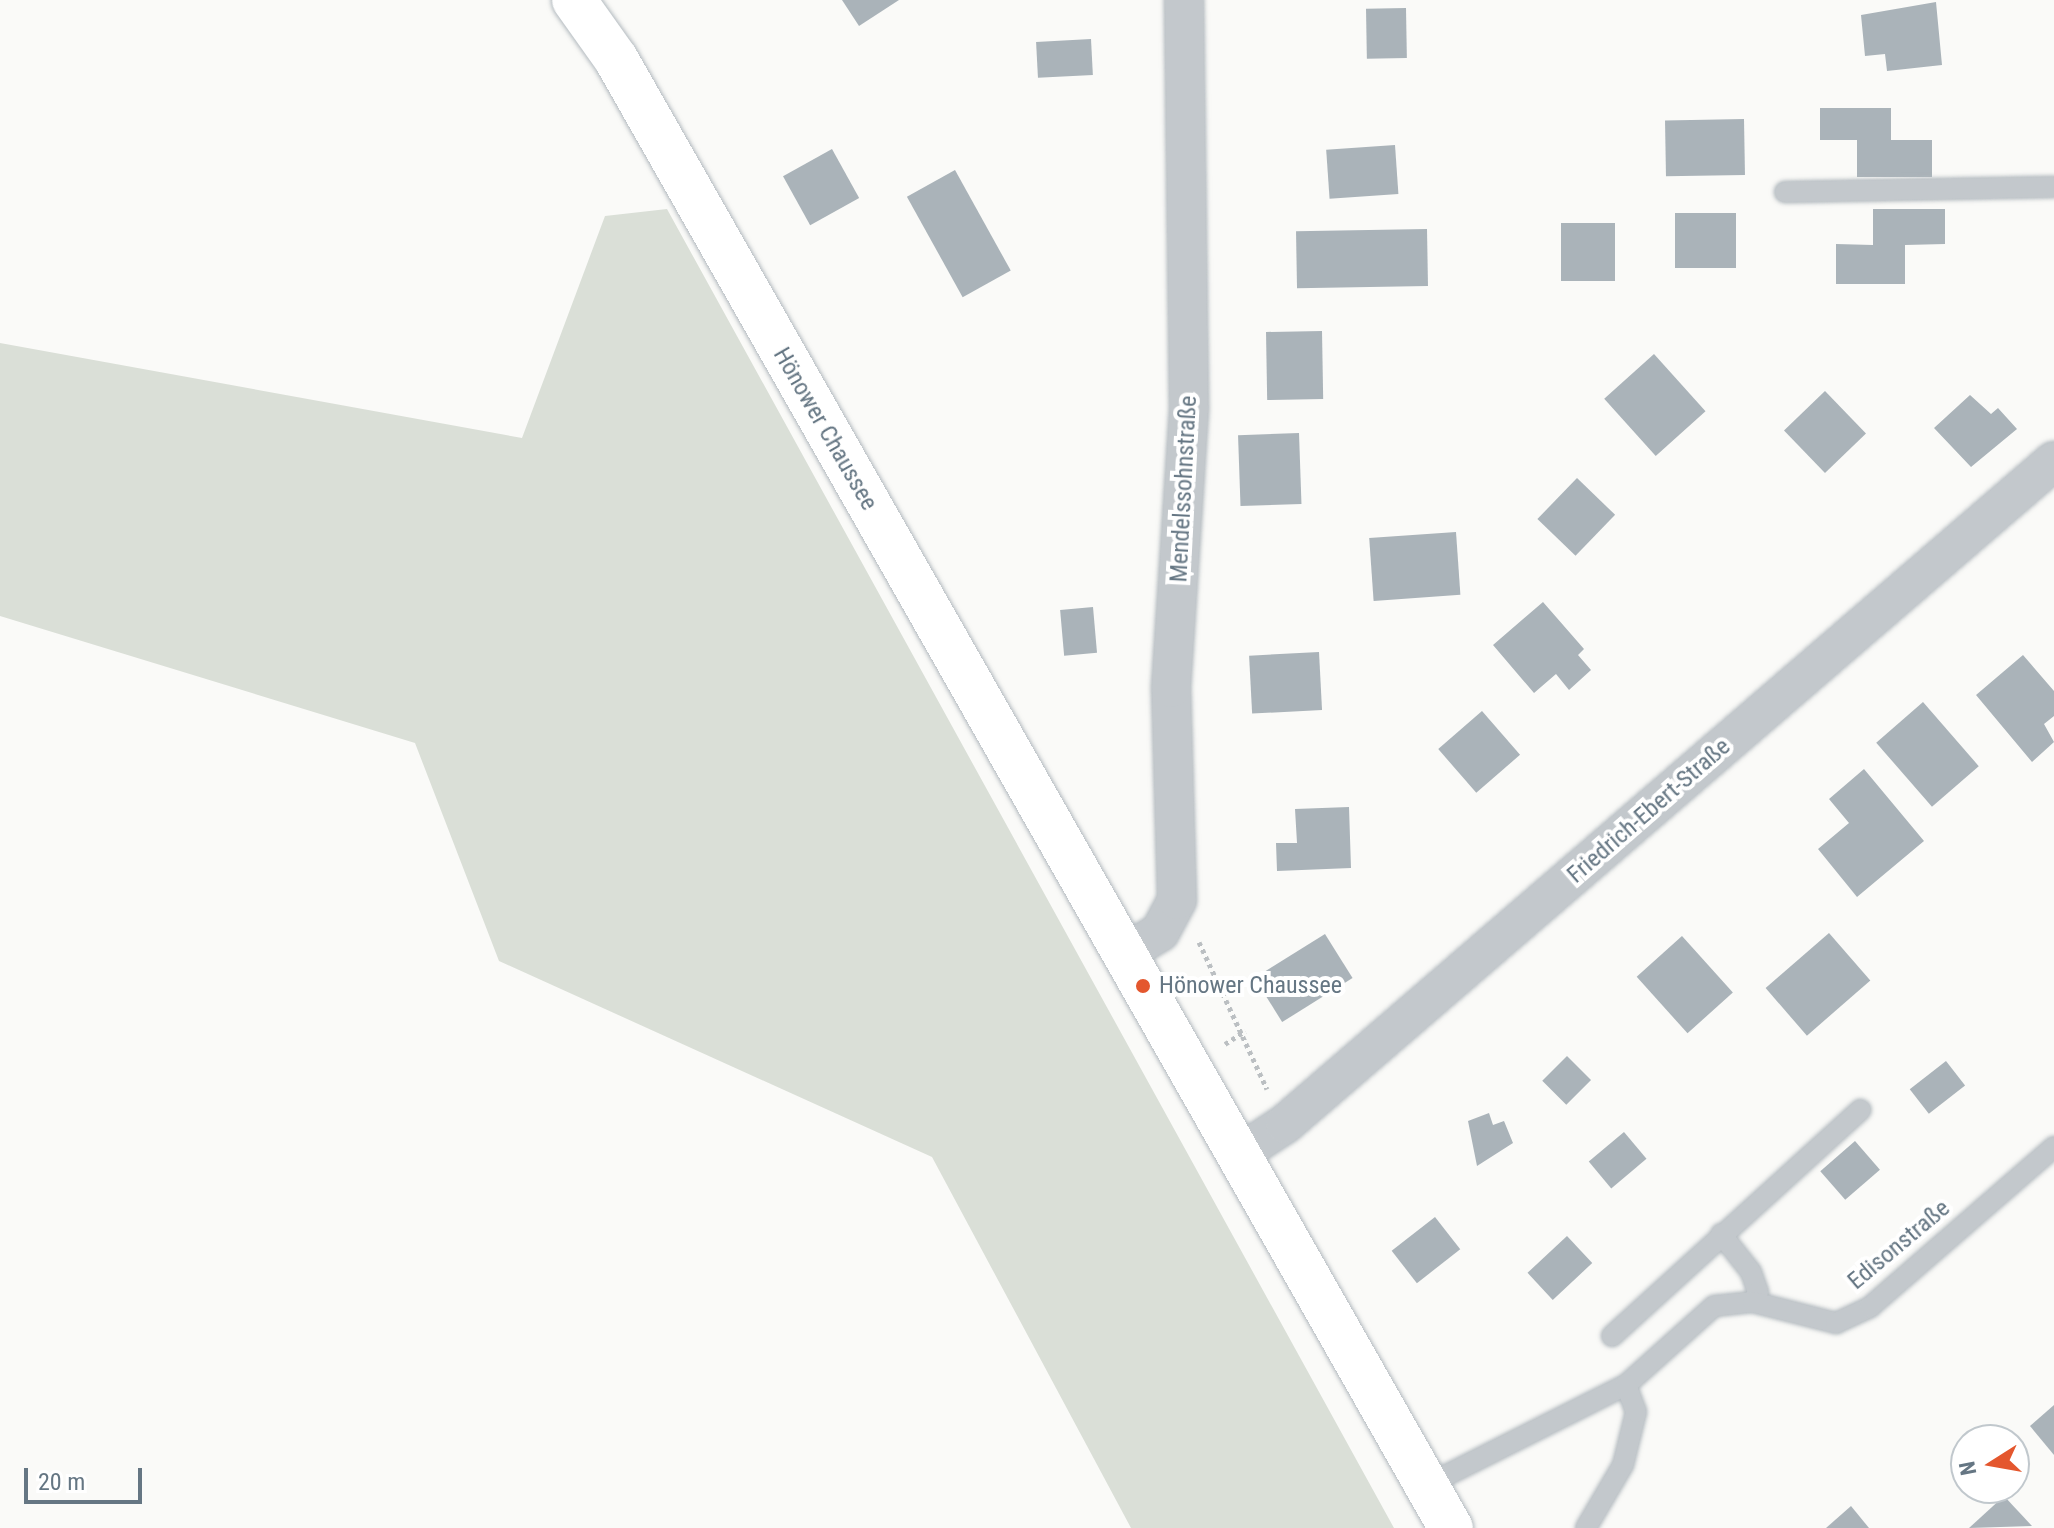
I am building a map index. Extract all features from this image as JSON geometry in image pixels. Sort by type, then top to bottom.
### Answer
[{"type":"street","name":"Hönower Chaussee","points":[[574,0],[616,59],[1451,1528]]},
{"type":"street","name":"Mendelssohnstraße","points":[[1124,954],[1160,932],[1177,900],[1171,688],[1189,408],[1184,0]]},
{"type":"street","name":"Friedrich-Ebert-Straße","points":[[1238,1155],[1285,1124],[2054,461]]},
{"type":"lane","points":[[1785,192],[2054,187]]},
{"type":"lane","points":[[1612,1336],[1860,1110]]},
{"type":"lane","name":"Edisonstraße","points":[[1427,1485],[1626,1385],[1714,1306],[1753,1302],[1836,1323],[1870,1307],[2054,1147]]},
{"type":"lane","points":[[1721,1234],[1751,1272],[1758,1292],[1753,1302]]},
{"type":"lane","points":[[1586,1528],[1623,1465],[1636,1412],[1626,1385]]},
{"type":"path","points":[[1224,1044],[1245,1031]]},
{"type":"shaded area","points":[[667,209],[1394,1528],[1131,1528],[932,1157],[499,961],[415,743],[0,616],[0,343],[522,438],[605,216]]},
{"type":"building","points":[[842,0],[899,0],[859,26]]},
{"type":"building","points":[[1936,2],[1942,65],[1887,71],[1885,54],[1865,56],[1861,15]]},
{"type":"building","points":[[1406,8],[1407,58],[1367,59],[1366,9]]},
{"type":"building","points":[[1091,39],[1093,75],[1038,78],[1036,42]]},
{"type":"building","points":[[1820,108],[1891,108],[1891,140],[1932,140],[1932,177],[1857,177],[1857,140],[1820,140]]},
{"type":"building","points":[[1744,119],[1745,175],[1666,176],[1665,120]]},
{"type":"building","points":[[1395,145],[1398,194],[1330,199],[1326,150]]},
{"type":"building","points":[[832,149],[859,198],[810,225],[783,176]]},
{"type":"building","points":[[955,170],[1011,271],[963,297],[907,197]]},
{"type":"building","points":[[1873,209],[1945,209],[1945,244],[1905,245],[1905,284],[1836,284],[1836,244],[1873,245]]},
{"type":"building","points":[[1675,213],[1736,213],[1736,268],[1675,268]]},
{"type":"building","points":[[1561,223],[1615,223],[1615,281],[1561,281]]},
{"type":"building","points":[[1427,229],[1428,286],[1297,288],[1296,231]]},
{"type":"building","points":[[1322,331],[1323,399],[1267,400],[1266,332]]},
{"type":"building","points":[[1654,354],[1706,411],[1656,456],[1604,399]]},
{"type":"building","points":[[1825,391],[1866,433],[1825,473],[1784,431]]},
{"type":"building","points":[[1970,395],[1991,414],[1998,408],[2017,429],[1971,467],[1934,428]]},
{"type":"building","points":[[1299,433],[1301,504],[1241,506],[1238,435]]},
{"type":"building","points":[[1577,478],[1615,515],[1576,556],[1537,519]]},
{"type":"building","points":[[1456,532],[1460,595],[1374,601],[1369,538]]},
{"type":"building","points":[[1543,602],[1584,649],[1578,655],[1591,670],[1569,690],[1556,674],[1534,693],[1493,645]]},
{"type":"building","points":[[1093,607],[1097,653],[1064,656],[1060,610]]},
{"type":"building","points":[[1319,652],[1322,710],[1252,714],[1249,656]]},
{"type":"building","points":[[2023,655],[2054,691],[2054,716],[2044,724],[2054,742],[2032,762],[1976,695]]},
{"type":"building","points":[[1923,702],[1979,766],[1932,807],[1876,743]]},
{"type":"building","points":[[1482,711],[1520,755],[1476,793],[1438,749]]},
{"type":"building","points":[[1864,769],[1924,841],[1857,897],[1818,849],[1849,823],[1829,799]]},
{"type":"building","points":[[1349,807],[1351,868],[1277,871],[1276,843],[1297,843],[1295,809]]},
{"type":"building","points":[[1829,933],[1870,981],[1807,1036],[1766,988]]},
{"type":"building","points":[[1325,934],[1353,978],[1282,1022],[1255,978]]},
{"type":"building","points":[[1682,936],[1733,992],[1688,1033],[1637,977]]},
{"type":"building","points":[[1567,1056],[1591,1080],[1566,1105],[1542,1081]]},
{"type":"building","points":[[1946,1061],[1965,1085],[1929,1114],[1910,1089]]},
{"type":"building","points":[[1489,1113],[1493,1125],[1504,1121],[1513,1143],[1477,1166],[1468,1121]]},
{"type":"building","points":[[1624,1132],[1646,1159],[1611,1188],[1589,1162]]},
{"type":"building","points":[[1855,1141],[1880,1170],[1845,1200],[1820,1171]]},
{"type":"building","points":[[1435,1217],[1460,1249],[1417,1283],[1392,1251]]},
{"type":"building","points":[[1567,1236],[1592,1263],[1553,1300],[1528,1273]]},
{"type":"building","points":[[2054,1405],[2054,1455],[2030,1426]]},
{"type":"building","points":[[1995,1504],[2011,1504],[2032,1526],[1969,1528]]},
{"type":"building","points":[[1851,1506],[1869,1528],[1826,1528]]},
{"type":"place","name":"Hönower Chaussee","points":[[1143,986]]}]
